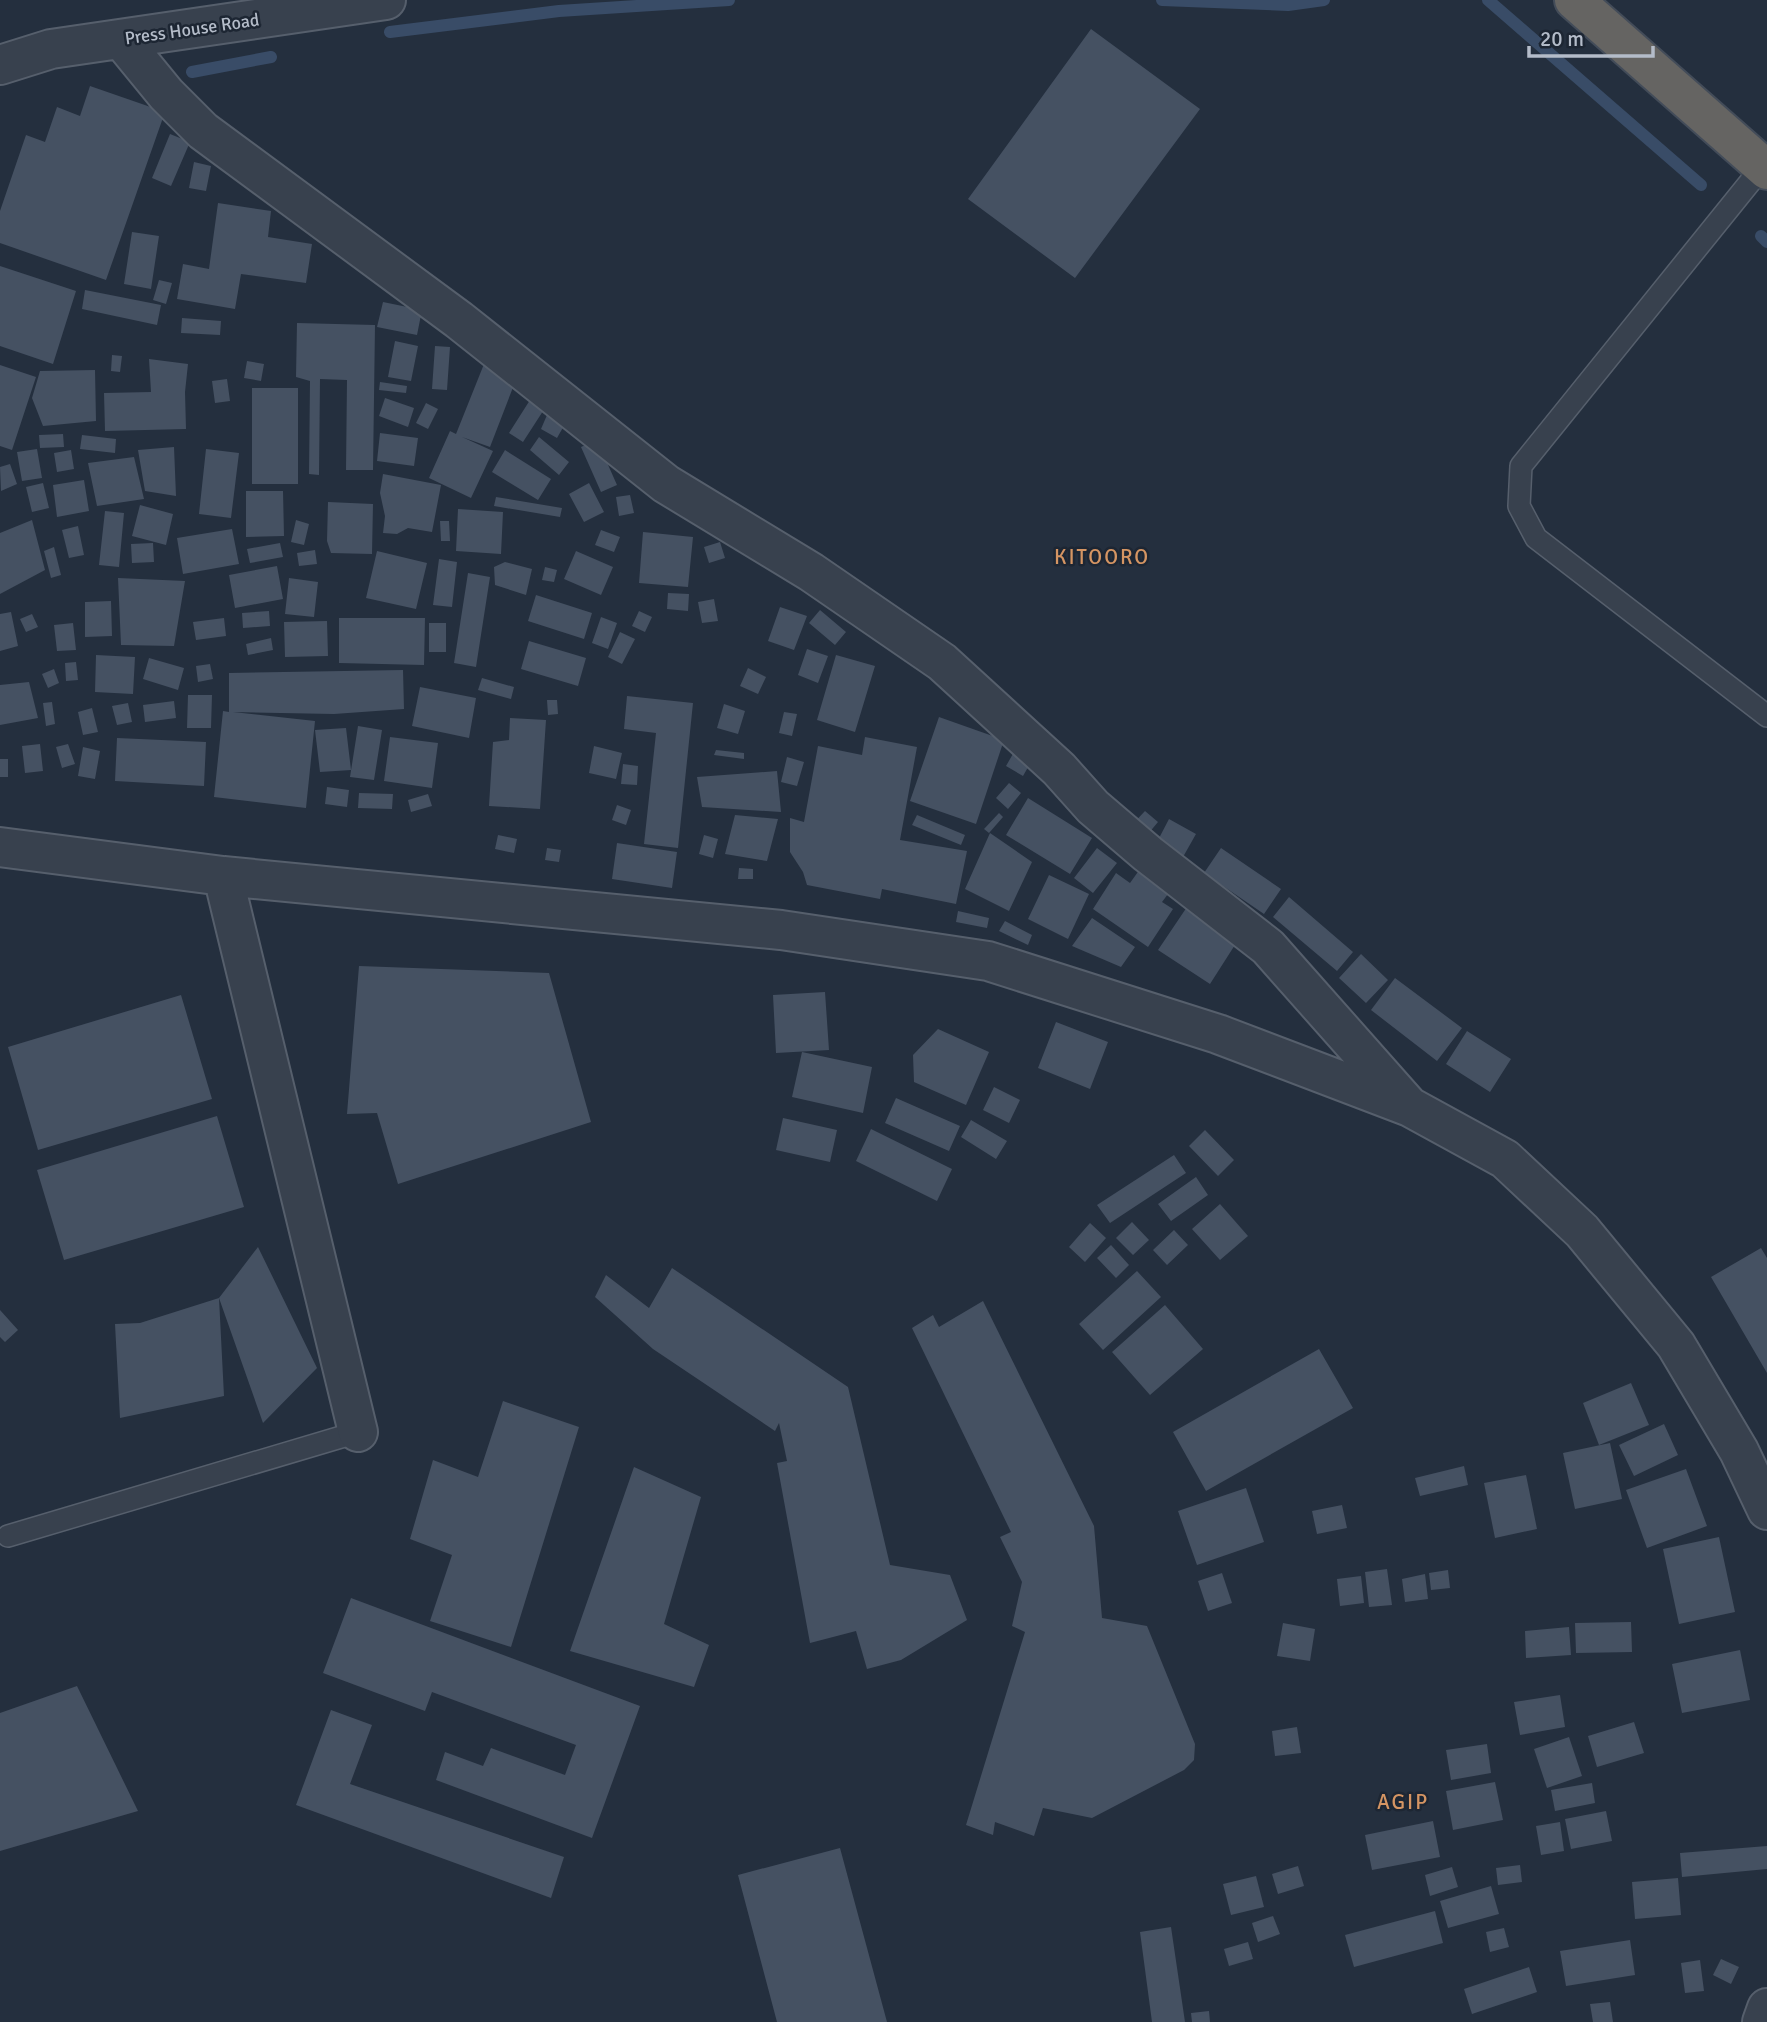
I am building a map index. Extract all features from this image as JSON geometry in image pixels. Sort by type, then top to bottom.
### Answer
[{"type":"highway","points":[[1574,0],[1765,168]]},
{"type":"street","name":"Press House Road","points":[[0,65],[51,49],[386,0]]},
{"type":"street","points":[[121,39],[166,94],[203,131],[459,320],[666,484],[811,572],[942,662],[1059,769],[1093,807],[1148,855],[1268,947],[1410,1107]]},
{"type":"street","points":[[0,847],[223,876],[781,930],[988,961],[1218,1034],[1410,1107],[1506,1159],[1583,1231],[1676,1345],[1739,1451],[1767,1510]]},
{"type":"street","points":[[223,876],[358,1433]]},
{"type":"street","points":[[1762,2022],[1767,2008]]},
{"type":"lane","points":[[1765,168],[1521,466],[1519,506],[1536,538],[1767,716]]},
{"type":"lane","points":[[8,1536],[358,1433]]},
{"type":"building","points":[[1091,29],[1200,109],[1075,278],[968,199]]},
{"type":"building","points":[[90,86],[165,112],[106,280],[0,243],[0,211],[26,135],[45,142],[57,107],[80,116]]},
{"type":"building","points":[[170,134],[190,142],[171,186],[152,178]]},
{"type":"building","points":[[194,162],[211,166],[206,191],[189,188]]},
{"type":"building","points":[[218,203],[271,211],[268,237],[312,244],[306,283],[241,274],[235,309],[177,299],[183,264],[209,269]]},
{"type":"building","points":[[132,232],[159,236],[151,289],[124,284]]},
{"type":"building","points":[[0,266],[76,291],[53,364],[0,346]]},
{"type":"building","points":[[159,280],[172,283],[166,304],[153,300]]},
{"type":"building","points":[[85,290],[161,305],[157,325],[82,309]]},
{"type":"building","points":[[383,302],[422,310],[417,335],[377,327]]},
{"type":"building","points":[[182,318],[221,321],[220,335],[181,333]]},
{"type":"building","points":[[297,323],[375,325],[373,470],[346,470],[347,380],[320,379],[319,475],[309,474],[310,381],[296,377]]},
{"type":"building","points":[[395,341],[418,346],[411,381],[388,377]]},
{"type":"building","points":[[435,346],[450,347],[447,390],[432,389]]},
{"type":"building","points":[[112,355],[122,356],[120,372],[111,371]]},
{"type":"building","points":[[149,359],[188,364],[185,392],[186,429],[105,431],[104,393],[151,392]]},
{"type":"building","points":[[247,361],[264,364],[261,381],[244,378]]},
{"type":"building","points":[[484,364],[517,377],[490,447],[462,437],[493,451],[471,498],[429,478],[450,431],[456,434]]},
{"type":"building","points":[[0,365],[36,377],[12,450],[0,446]]},
{"type":"building","points":[[95,370],[96,421],[43,426],[32,398],[40,371]]},
{"type":"building","points":[[227,379],[230,401],[215,403],[212,381]]},
{"type":"building","points":[[380,382],[407,386],[406,393],[379,390]]},
{"type":"building","points":[[252,388],[298,388],[298,484],[252,484]]},
{"type":"building","points":[[385,398],[414,408],[408,427],[379,416]]},
{"type":"building","points":[[530,400],[545,408],[523,442],[509,433]]},
{"type":"building","points":[[426,403],[438,409],[428,429],[416,423]]},
{"type":"building","points":[[547,415],[565,424],[557,438],[541,429]]},
{"type":"building","points":[[380,433],[418,438],[414,466],[377,461]]},
{"type":"building","points":[[63,434],[64,447],[40,448],[39,435]]},
{"type":"building","points":[[82,435],[116,439],[115,453],[80,449]]},
{"type":"building","points":[[539,437],[569,462],[559,475],[530,450]]},
{"type":"building","points":[[597,440],[617,485],[601,492],[581,447]]},
{"type":"building","points":[[174,447],[176,496],[145,491],[138,450]]},
{"type":"building","points":[[37,449],[42,478],[22,481],[17,452]]},
{"type":"building","points":[[206,449],[239,453],[231,518],[199,514]]},
{"type":"building","points":[[71,450],[74,469],[57,472],[54,453]]},
{"type":"building","points":[[505,450],[551,479],[538,500],[492,472]]},
{"type":"building","points":[[134,457],[144,499],[97,506],[88,463]]},
{"type":"building","points":[[10,464],[17,484],[1,491],[0,467]]},
{"type":"building","points":[[383,474],[441,485],[432,532],[408,528],[397,534],[383,533],[385,516],[380,493]]},
{"type":"building","points":[[84,480],[89,511],[57,517],[53,485]]},
{"type":"building","points":[[43,483],[49,508],[32,512],[26,487]]},
{"type":"building","points":[[589,483],[604,512],[584,522],[569,494]]},
{"type":"building","points":[[246,491],[283,491],[284,536],[246,537]]},
{"type":"building","points":[[630,495],[634,513],[619,516],[616,497]]},
{"type":"building","points":[[496,497],[562,508],[560,517],[494,506]]},
{"type":"building","points":[[328,502],[373,504],[372,554],[331,553],[327,541]]},
{"type":"building","points":[[140,505],[173,514],[166,545],[132,536]]},
{"type":"building","points":[[458,509],[503,512],[501,554],[456,551]]},
{"type":"building","points":[[105,511],[124,513],[119,567],[99,565]]},
{"type":"building","points":[[32,520],[45,570],[0,594],[0,533]]},
{"type":"building","points":[[296,520],[309,524],[304,545],[291,542]]},
{"type":"building","points":[[440,521],[449,521],[450,541],[441,541]]},
{"type":"building","points":[[78,526],[84,555],[69,558],[62,530]]},
{"type":"building","points":[[232,529],[239,564],[183,574],[177,538]]},
{"type":"building","points":[[601,530],[620,537],[614,552],[595,545]]},
{"type":"building","points":[[643,532],[693,537],[688,587],[639,583]]},
{"type":"building","points":[[720,542],[725,558],[709,563],[704,547]]},
{"type":"building","points":[[153,543],[154,562],[132,563],[131,544]]},
{"type":"building","points":[[280,543],[283,557],[250,563],[247,549]]},
{"type":"building","points":[[54,547],[61,575],[51,578],[44,551]]},
{"type":"building","points":[[315,550],[317,564],[299,566],[297,553]]},
{"type":"building","points":[[377,551],[427,563],[416,609],[366,598]]},
{"type":"building","points":[[576,551],[613,567],[601,595],[564,579]]},
{"type":"building","points":[[439,559],[457,562],[452,607],[433,605]]},
{"type":"building","points":[[505,562],[532,569],[526,595],[495,585],[494,567]]},
{"type":"building","points":[[277,566],[283,599],[235,608],[229,575]]},
{"type":"building","points":[[545,567],[557,570],[554,582],[542,580]]},
{"type":"building","points":[[468,573],[490,577],[476,667],[454,663]]},
{"type":"building","points":[[118,578],[185,581],[174,646],[121,645]]},
{"type":"building","points":[[289,578],[318,582],[314,617],[285,614]]},
{"type":"building","points":[[668,593],[689,594],[688,611],[667,609]]},
{"type":"building","points":[[536,595],[592,613],[584,639],[528,621]]},
{"type":"building","points":[[714,599],[718,621],[702,623],[698,602]]},
{"type":"building","points":[[111,601],[112,636],[85,637],[85,602]]},
{"type":"building","points":[[780,607],[807,616],[794,650],[768,641]]},
{"type":"building","points":[[820,610],[846,632],[835,645],[809,623]]},
{"type":"building","points":[[269,611],[270,626],[243,628],[242,613]]},
{"type":"building","points":[[639,611],[652,617],[645,632],[632,626]]},
{"type":"building","points":[[11,612],[18,646],[0,651],[0,614]]},
{"type":"building","points":[[32,614],[38,627],[26,632],[20,619]]},
{"type":"building","points":[[601,617],[617,623],[608,649],[592,643]]},
{"type":"building","points":[[224,618],[226,636],[196,640],[193,622]]},
{"type":"building","points":[[339,618],[425,618],[424,665],[339,663]]},
{"type":"building","points":[[327,621],[328,656],[285,657],[284,622]]},
{"type":"building","points":[[73,623],[76,650],[57,651],[54,625]]},
{"type":"building","points":[[429,623],[446,623],[446,652],[429,652]]},
{"type":"building","points":[[620,632],[635,639],[622,664],[608,657]]},
{"type":"building","points":[[271,638],[273,650],[248,655],[246,644]]},
{"type":"building","points":[[529,641],[586,658],[578,686],[521,669]]},
{"type":"building","points":[[807,649],[828,656],[818,683],[798,675]]},
{"type":"building","points":[[96,655],[135,657],[133,694],[95,692]]},
{"type":"building","points":[[836,655],[875,666],[855,732],[817,720]]},
{"type":"building","points":[[149,658],[184,668],[178,690],[143,679]]},
{"type":"building","points":[[76,662],[78,680],[66,681],[65,663]]},
{"type":"building","points":[[210,664],[213,679],[198,682],[196,666]]},
{"type":"building","points":[[748,668],[766,677],[758,694],[740,686]]},
{"type":"building","points":[[54,669],[59,683],[48,688],[42,674]]},
{"type":"building","points":[[403,670],[404,709],[334,714],[233,712],[315,721],[306,808],[214,797],[223,711],[229,712],[229,673]]},
{"type":"building","points":[[482,678],[514,687],[511,699],[478,690]]},
{"type":"building","points":[[29,682],[38,718],[0,725],[0,685]]},
{"type":"building","points":[[420,687],[476,698],[469,738],[412,726]]},
{"type":"building","points":[[188,695],[212,695],[211,728],[187,728]]},
{"type":"building","points":[[627,696],[693,703],[678,848],[644,844],[656,733],[624,729]]},
{"type":"building","points":[[547,700],[557,700],[558,714],[548,715]]},
{"type":"building","points":[[174,701],[176,718],[145,722],[143,705]]},
{"type":"building","points":[[52,702],[55,724],[46,726],[43,703]]},
{"type":"building","points":[[128,703],[132,722],[117,725],[112,706]]},
{"type":"building","points":[[724,704],[745,711],[738,734],[717,728]]},
{"type":"building","points":[[92,708],[98,732],[83,735],[78,712]]},
{"type":"building","points":[[784,712],[797,714],[792,736],[779,733]]},
{"type":"building","points":[[939,717],[1004,740],[976,824],[910,801]]},
{"type":"building","points":[[510,718],[546,720],[540,809],[489,806],[493,742],[509,740]]},
{"type":"building","points":[[358,726],[382,730],[374,780],[350,777]]},
{"type":"building","points":[[346,728],[351,770],[320,772],[315,730]]},
{"type":"building","points":[[390,737],[438,743],[432,788],[384,781]]},
{"type":"building","points":[[865,737],[917,747],[900,840],[967,851],[956,904],[882,889],[880,899],[807,885],[803,872],[790,852],[790,818],[804,822],[818,746],[862,755]]},
{"type":"building","points":[[117,738],[206,742],[204,786],[115,781]]},
{"type":"building","points":[[40,744],[43,771],[25,773],[22,746]]},
{"type":"building","points":[[68,744],[75,764],[62,768],[56,747]]},
{"type":"building","points":[[594,746],[622,753],[616,779],[589,773]]},
{"type":"building","points":[[83,747],[100,751],[95,779],[78,776]]},
{"type":"building","points":[[716,750],[744,753],[744,759],[714,755]]},
{"type":"building","points":[[1014,752],[1031,762],[1023,776],[1006,766]]},
{"type":"building","points":[[787,757],[804,762],[797,786],[781,782]]},
{"type":"building","points":[[0,759],[8,759],[8,777],[0,777]]},
{"type":"building","points":[[623,764],[638,766],[637,785],[621,784]]},
{"type":"building","points":[[777,771],[781,812],[702,807],[697,777]]},
{"type":"building","points":[[1009,783],[1021,793],[1008,809],[996,798]]},
{"type":"building","points":[[327,787],[349,790],[347,807],[325,804]]},
{"type":"building","points":[[359,793],[393,794],[392,809],[358,808]]},
{"type":"building","points":[[428,794],[432,806],[411,812],[408,800]]},
{"type":"building","points":[[1028,798],[1092,838],[1070,874],[1006,835]]},
{"type":"building","points":[[617,805],[631,810],[626,825],[612,820]]},
{"type":"building","points":[[1145,811],[1158,822],[1143,840],[1129,828]]},
{"type":"building","points":[[999,813],[1003,817],[989,833],[984,829]]},
{"type":"building","points":[[735,815],[778,819],[767,861],[725,854]]},
{"type":"building","points":[[917,815],[965,835],[961,845],[912,825]]},
{"type":"building","points":[[1169,819],[1196,834],[1183,857],[1157,842]]},
{"type":"building","points":[[990,833],[1032,862],[1009,911],[965,889]]},
{"type":"building","points":[[498,835],[517,839],[514,853],[495,849]]},
{"type":"building","points":[[704,835],[718,839],[713,858],[699,854]]},
{"type":"building","points":[[617,843],[677,852],[672,888],[612,879]]},
{"type":"building","points":[[547,848],[561,850],[559,862],[545,860]]},
{"type":"building","points":[[1097,848],[1117,863],[1093,893],[1074,878]]},
{"type":"building","points":[[1221,848],[1281,889],[1264,914],[1204,873]]},
{"type":"building","points":[[739,868],[753,869],[753,879],[738,879]]},
{"type":"building","points":[[1140,869],[1171,890],[1162,902],[1173,909],[1148,947],[1093,909],[1116,873],[1130,883]]},
{"type":"building","points":[[1049,875],[1089,894],[1068,939],[1028,919]]},
{"type":"building","points":[[1289,897],[1353,952],[1337,971],[1273,917]]},
{"type":"building","points":[[1189,904],[1240,937],[1210,984],[1158,950]]},
{"type":"building","points":[[958,911],[989,918],[987,928],[956,922]]},
{"type":"building","points":[[1092,918],[1135,947],[1121,967],[1072,946]]},
{"type":"building","points":[[1005,921],[1032,935],[1028,945],[999,931]]},
{"type":"building","points":[[1361,954],[1388,980],[1366,1003],[1339,978]]},
{"type":"building","points":[[359,966],[549,973],[591,1122],[398,1184],[377,1113],[347,1114]]},
{"type":"building","points":[[1395,978],[1462,1028],[1437,1061],[1371,1010]]},
{"type":"building","points":[[825,992],[829,1050],[776,1053],[773,995]]},
{"type":"building","points":[[181,995],[212,1099],[38,1150],[8,1047]]},
{"type":"building","points":[[1056,1022],[1108,1042],[1090,1089],[1038,1068]]},
{"type":"building","points":[[938,1029],[989,1052],[966,1105],[914,1082],[913,1055]]},
{"type":"building","points":[[1467,1031],[1511,1059],[1490,1092],[1446,1064]]},
{"type":"building","points":[[802,1052],[872,1067],[863,1113],[792,1097]]},
{"type":"building","points":[[994,1087],[1020,1100],[1009,1123],[983,1110]]},
{"type":"building","points":[[896,1098],[960,1126],[949,1151],[885,1123]]},
{"type":"building","points":[[217,1116],[244,1207],[64,1260],[37,1170]]},
{"type":"building","points":[[783,1118],[837,1130],[830,1162],[776,1150]]},
{"type":"building","points":[[971,1120],[1007,1141],[996,1159],[961,1137]]},
{"type":"building","points":[[871,1129],[952,1169],[937,1201],[856,1161]]},
{"type":"building","points":[[1205,1130],[1234,1160],[1218,1176],[1189,1146]]},
{"type":"building","points":[[1174,1155],[1186,1173],[1110,1223],[1097,1205]]},
{"type":"building","points":[[1196,1177],[1208,1195],[1171,1221],[1158,1204]]},
{"type":"building","points":[[1220,1204],[1248,1236],[1220,1260],[1192,1229]]},
{"type":"building","points":[[1132,1222],[1149,1240],[1133,1255],[1116,1238]]},
{"type":"building","points":[[1090,1223],[1106,1238],[1085,1262],[1069,1247]]},
{"type":"building","points":[[1174,1230],[1188,1245],[1167,1265],[1153,1250]]},
{"type":"building","points":[[1111,1245],[1129,1265],[1116,1278],[1097,1258]]},
{"type":"building","points":[[258,1247],[317,1368],[263,1423],[219,1298]]},
{"type":"building","points":[[1761,1248],[1767,1258],[1767,1373],[1711,1277]]},
{"type":"building","points":[[672,1268],[848,1387],[890,1565],[950,1575],[967,1620],[901,1660],[867,1669],[856,1631],[810,1643],[777,1463],[787,1461],[779,1423],[775,1431],[653,1349],[595,1297],[606,1275],[649,1308]]},
{"type":"building","points":[[1137,1271],[1161,1297],[1103,1350],[1079,1324]]},
{"type":"building","points":[[219,1298],[224,1396],[120,1418],[115,1324],[140,1323]]},
{"type":"building","points":[[983,1301],[1094,1526],[1102,1618],[1147,1626],[1195,1744],[1194,1760],[1184,1770],[1092,1818],[1043,1808],[1034,1836],[995,1822],[993,1835],[966,1825],[1025,1632],[1012,1626],[1022,1582],[1000,1537],[1011,1532],[912,1328],[933,1315],[939,1327]]},
{"type":"building","points":[[1165,1305],[1203,1349],[1150,1395],[1112,1352]]},
{"type":"building","points":[[0,1310],[18,1330],[5,1342],[0,1337]]},
{"type":"building","points":[[1319,1349],[1353,1408],[1206,1491],[1173,1432]]},
{"type":"building","points":[[1631,1383],[1649,1425],[1599,1445],[1583,1403]]},
{"type":"building","points":[[503,1401],[579,1427],[511,1647],[430,1621],[452,1555],[410,1539],[433,1460],[478,1477]]},
{"type":"building","points":[[1664,1424],[1678,1455],[1634,1476],[1619,1445]]},
{"type":"building","points":[[1610,1443],[1622,1499],[1575,1509],[1563,1453]]},
{"type":"building","points":[[1464,1466],[1468,1485],[1420,1496],[1415,1478]]},
{"type":"building","points":[[634,1467],[701,1497],[664,1624],[709,1645],[694,1687],[570,1651]]},
{"type":"building","points":[[1686,1469],[1707,1526],[1647,1548],[1626,1490]]},
{"type":"building","points":[[1526,1475],[1537,1529],[1495,1538],[1484,1483]]},
{"type":"building","points":[[1246,1488],[1264,1542],[1197,1565],[1178,1511]]},
{"type":"building","points":[[1342,1505],[1347,1528],[1317,1534],[1312,1511]]},
{"type":"building","points":[[1719,1537],[1735,1612],[1679,1624],[1663,1549]]},
{"type":"building","points":[[1387,1569],[1392,1605],[1369,1607],[1365,1572]]},
{"type":"building","points":[[1448,1570],[1450,1588],[1431,1590],[1429,1573]]},
{"type":"building","points":[[1222,1573],[1232,1603],[1208,1611],[1198,1581]]},
{"type":"building","points":[[1425,1574],[1428,1599],[1405,1602],[1402,1579]]},
{"type":"building","points":[[1361,1576],[1364,1603],[1340,1606],[1337,1579]]},
{"type":"building","points":[[351,1598],[640,1706],[592,1838],[436,1780],[445,1752],[483,1766],[491,1748],[565,1775],[576,1745],[432,1692],[425,1711],[323,1673]]},
{"type":"building","points":[[1631,1622],[1632,1652],[1576,1653],[1575,1623]]},
{"type":"building","points":[[1283,1623],[1315,1629],[1310,1661],[1277,1656]]},
{"type":"building","points":[[1569,1627],[1571,1655],[1526,1658],[1525,1631]]},
{"type":"building","points":[[1740,1650],[1750,1700],[1682,1713],[1672,1664]]},
{"type":"building","points":[[77,1686],[138,1811],[0,1851],[0,1713]]},
{"type":"building","points":[[1560,1695],[1565,1727],[1520,1735],[1514,1702]]},
{"type":"building","points":[[331,1710],[372,1725],[350,1784],[564,1857],[551,1898],[296,1805]]},
{"type":"building","points":[[1634,1722],[1644,1753],[1597,1767],[1588,1736]]},
{"type":"building","points":[[1297,1727],[1301,1753],[1275,1756],[1272,1731]]},
{"type":"building","points":[[1569,1737],[1582,1776],[1547,1788],[1534,1749]]},
{"type":"building","points":[[1487,1744],[1491,1773],[1451,1780],[1446,1750]]},
{"type":"building","points":[[1495,1782],[1503,1820],[1453,1830],[1446,1791]]},
{"type":"building","points":[[1592,1783],[1595,1803],[1555,1811],[1551,1790]]},
{"type":"building","points":[[1606,1811],[1612,1841],[1571,1849],[1565,1819]]},
{"type":"building","points":[[1433,1821],[1440,1857],[1372,1870],[1365,1835]]},
{"type":"building","points":[[1560,1822],[1564,1851],[1541,1855],[1536,1826]]},
{"type":"building","points":[[1767,1846],[1767,1869],[1682,1877],[1680,1853]]},
{"type":"building","points":[[840,1848],[887,2022],[777,2022],[738,1875]]},
{"type":"building","points":[[1520,1865],[1522,1882],[1498,1885],[1496,1868]]},
{"type":"building","points":[[1298,1866],[1304,1886],[1278,1894],[1272,1874]]},
{"type":"building","points":[[1452,1867],[1458,1887],[1430,1896],[1425,1875]]},
{"type":"building","points":[[1256,1876],[1264,1907],[1231,1915],[1223,1884]]},
{"type":"building","points":[[1678,1878],[1681,1915],[1635,1919],[1632,1882]]},
{"type":"building","points":[[1491,1886],[1499,1914],[1448,1928],[1440,1901]]},
{"type":"building","points":[[1435,1911],[1443,1943],[1354,1967],[1345,1935]]},
{"type":"building","points":[[1273,1916],[1280,1934],[1258,1942],[1252,1923]]},
{"type":"building","points":[[1171,1927],[1185,2022],[1152,2022],[1140,1932]]},
{"type":"building","points":[[1504,1928],[1509,1947],[1490,1952],[1486,1932]]},
{"type":"building","points":[[1630,1940],[1635,1975],[1566,1986],[1560,1951]]},
{"type":"building","points":[[1248,1942],[1253,1959],[1229,1966],[1224,1949]]},
{"type":"building","points":[[1721,1959],[1739,1967],[1731,1984],[1713,1975]]},
{"type":"building","points":[[1700,1960],[1704,1991],[1685,1993],[1681,1963]]},
{"type":"building","points":[[1529,1967],[1537,1992],[1472,2014],[1464,1989]]},
{"type":"building","points":[[1610,2002],[1613,2022],[1593,2022],[1590,2004]]},
{"type":"building","points":[[1209,2011],[1210,2022],[1192,2022],[1191,2013]]},
{"type":"waterway","points":[[390,32],[559,11],[729,0]]},
{"type":"waterway","points":[[1162,0],[1288,5],[1324,0]]},
{"type":"waterway","points":[[1488,0],[1701,185]]},
{"type":"waterway","points":[[192,72],[271,57]]},
{"type":"waterway","points":[[1761,236],[1767,242]]},
{"type":"district","name":"KITOORO","points":[[1102,557]]},
{"type":"district","name":"AGIP","points":[[1403,1802]]}]
